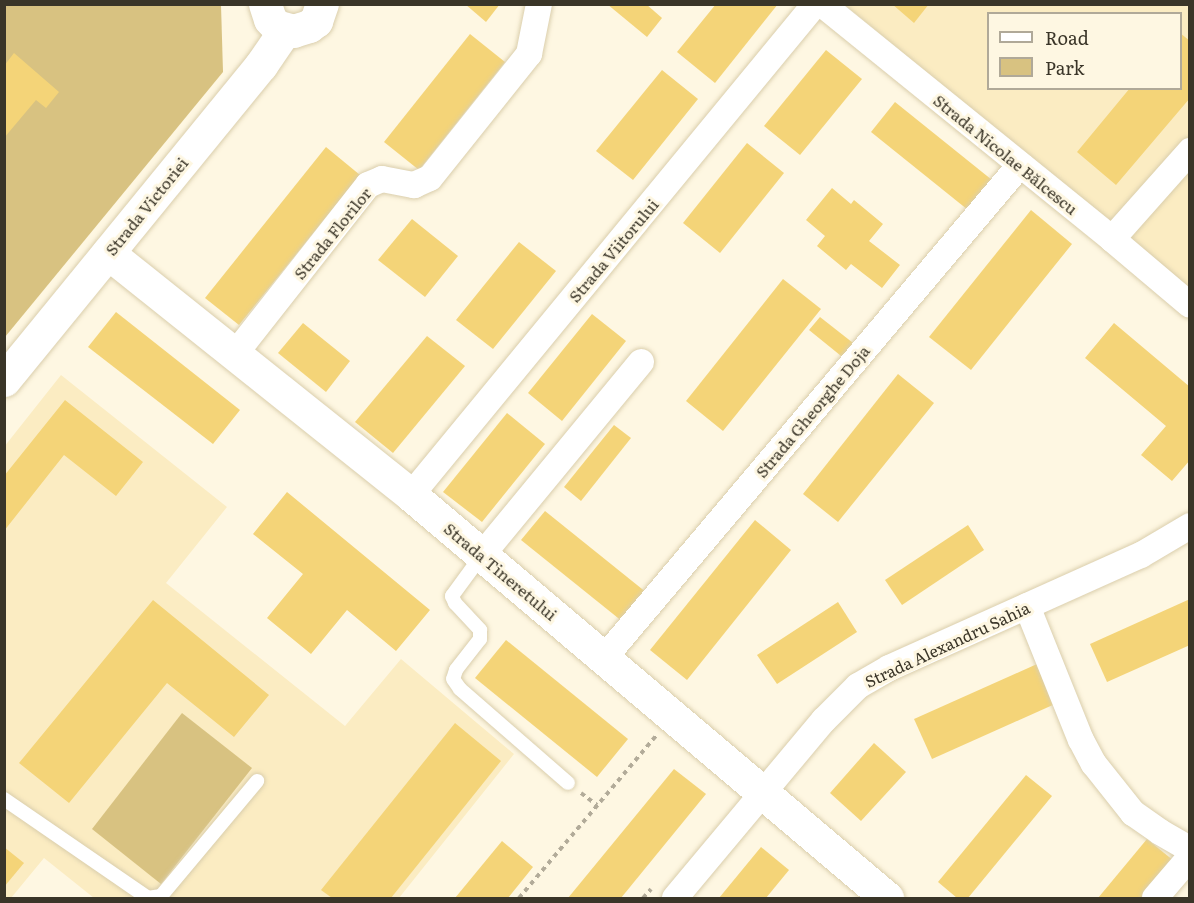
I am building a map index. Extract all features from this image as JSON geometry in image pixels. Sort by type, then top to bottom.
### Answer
[{"type":"street","points":[[266,4],[270,19],[285,30],[302,30],[309,26],[316,21],[322,4]]},
{"type":"street","name":"Strada Florilor","points":[[235,354],[368,185],[382,179],[414,185],[430,178],[529,54],[539,4]]},
{"type":"street","name":"Strada Viitorului","points":[[411,495],[815,4]]},
{"type":"street","name":"Strada Nicolae Bălcescu","points":[[822,4],[1190,305]]},
{"type":"street","name":"Strada Victoriei","points":[[4,380],[261,65],[285,30]]},
{"type":"street","points":[[1112,239],[1190,151]]},
{"type":"street","name":"Strada Gheorghe Doja","points":[[605,657],[1020,165]]},
{"type":"street","name":"Strada Tineretului","points":[[108,253],[411,495],[887,898]]},
{"type":"street","points":[[482,555],[642,362]]},
{"type":"street","name":"Strada Alexandru Sahia","points":[[666,889],[763,792],[824,720],[858,686],[889,668],[1141,555],[1190,526]]},
{"type":"street","points":[[1027,606],[1081,740],[1094,764],[1133,813],[1190,849]]},
{"type":"street","points":[[1155,898],[1190,857]]},
{"type":"lane","points":[[482,555],[452,596],[455,603],[480,630],[480,639],[456,670],[453,679],[460,689],[568,783]]},
{"type":"lane","points":[[4,799],[148,898],[161,897],[257,781]]},
{"type":"path","points":[[519,898],[663,728]]},
{"type":"path","points":[[643,898],[666,889]]},
{"type":"shaded area","points":[[845,5],[1189,5],[1189,290]]},
{"type":"shaded area","points":[[61,375],[227,507],[166,583],[345,726],[401,659],[514,754],[399,898],[94,898],[44,858],[11,898],[5,898],[4,447]]},
{"type":"green space","points":[[4,5],[221,5],[223,72],[5,337]]},
{"type":"green space","points":[[182,713],[252,768],[161,884],[92,829]]},
{"type":"building","points":[[465,4],[500,4],[486,22]]},
{"type":"building","points":[[607,4],[646,4],[662,18],[647,37]]},
{"type":"building","points":[[716,4],[778,4],[715,83],[677,52]]},
{"type":"building","points":[[892,4],[929,4],[914,23]]},
{"type":"building","points":[[470,34],[505,62],[419,170],[384,142]]},
{"type":"building","points":[[1182,35],[1190,41],[1190,98],[1116,185],[1077,152],[1128,90],[1182,90]]},
{"type":"building","points":[[826,50],[862,79],[800,155],[764,126]]},
{"type":"building","points":[[14,53],[59,92],[46,108],[36,100],[4,138],[4,66]]},
{"type":"building","points":[[662,70],[698,99],[633,180],[596,151]]},
{"type":"building","points":[[895,102],[997,184],[973,214],[871,132]]},
{"type":"building","points":[[747,143],[784,173],[720,253],[683,223]]},
{"type":"building","points":[[326,147],[360,175],[239,325],[205,298]]},
{"type":"building","points":[[832,188],[851,204],[854,200],[883,224],[869,241],[900,265],[882,288],[851,264],[846,270],[817,246],[825,236],[806,220]]},
{"type":"building","points":[[1031,210],[1072,244],[971,370],[929,337]]},
{"type":"building","points":[[412,219],[458,256],[425,297],[378,260]]},
{"type":"building","points":[[519,242],[556,271],[493,349],[456,320]]},
{"type":"building","points":[[783,279],[821,309],[723,431],[686,401]]},
{"type":"building","points":[[116,312],[240,410],[213,444],[88,347]]},
{"type":"building","points":[[592,314],[626,341],[562,421],[528,393]]},
{"type":"building","points":[[820,317],[862,350],[851,364],[809,330]]},
{"type":"building","points":[[303,323],[350,361],[326,392],[278,353]]},
{"type":"building","points":[[1114,323],[1190,387],[1190,460],[1172,481],[1141,455],[1166,426],[1085,358]]},
{"type":"building","points":[[427,336],[465,366],[393,453],[355,422]]},
{"type":"building","points":[[898,374],[934,403],[838,522],[803,494]]},
{"type":"building","points":[[65,400],[143,462],[116,496],[64,455],[4,531],[4,476]]},
{"type":"building","points":[[507,413],[545,444],[482,522],[443,492]]},
{"type":"building","points":[[614,425],[631,438],[581,501],[564,487]]},
{"type":"building","points":[[287,492],[430,610],[396,651],[347,610],[311,654],[267,618],[303,574],[253,534]]},
{"type":"building","points":[[545,511],[647,593],[623,622],[521,540]]},
{"type":"building","points":[[755,520],[791,550],[687,680],[650,650]]},
{"type":"building","points":[[968,525],[984,550],[902,605],[885,580]]},
{"type":"building","points":[[1190,599],[1190,645],[1107,682],[1090,644]]},
{"type":"building","points":[[153,600],[269,695],[234,737],[167,683],[69,803],[19,763]]},
{"type":"building","points":[[838,602],[857,632],[777,684],[757,655]]},
{"type":"building","points":[[506,640],[628,739],[597,777],[475,678]]},
{"type":"building","points":[[1037,664],[1055,704],[932,759],[914,719]]},
{"type":"building","points":[[455,723],[501,761],[391,898],[332,898],[321,890]]},
{"type":"building","points":[[874,743],[906,772],[861,821],[830,793]]},
{"type":"building","points":[[674,769],[706,794],[621,898],[568,898]]},
{"type":"building","points":[[1026,775],[1052,796],[968,898],[957,898],[938,882]]},
{"type":"building","points":[[1147,839],[1174,861],[1144,898],[1098,898]]},
{"type":"building","points":[[502,841],[533,867],[508,898],[455,898]]},
{"type":"building","points":[[4,847],[24,863],[4,887]]},
{"type":"building","points":[[761,847],[789,870],[766,898],[719,898]]}]
